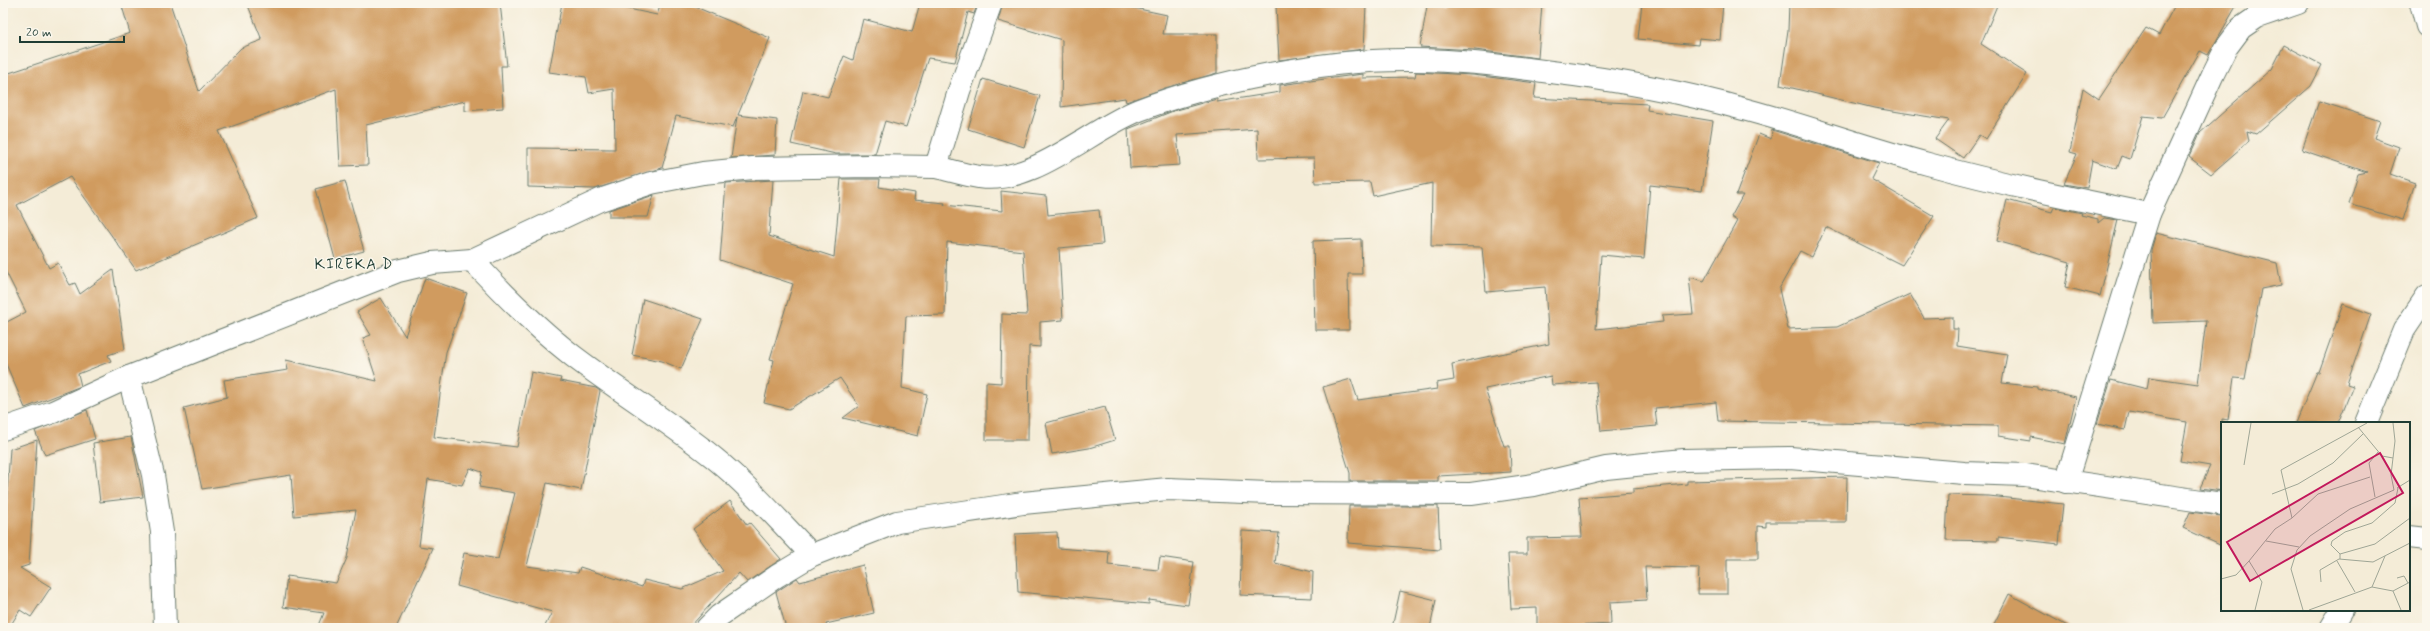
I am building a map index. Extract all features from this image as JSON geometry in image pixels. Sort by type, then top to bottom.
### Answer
[{"type":"street","points":[[936,167],[959,90],[991,3]]},
{"type":"street","points":[[2066,482],[2149,214],[2226,48],[2241,28],[2257,17],[2298,3]]},
{"type":"street","points":[[2420,3],[2427,26]]},
{"type":"street","points":[[3,429],[53,412],[129,377],[398,271],[432,263],[472,260],[600,200],[652,183],[703,173],[753,168],[869,166],[936,167],[979,177],[1015,174],[1036,167],[1138,110],[1249,79],[1351,61],[1407,60],[1483,63],[1586,76],[1684,93],[1750,110],[1926,164],[2015,187],[2149,214]]},
{"type":"street","points":[[472,260],[520,312],[568,351],[654,412],[714,458],[756,497],[812,555]]},
{"type":"street","points":[[2366,422],[2404,330],[2427,296]]},
{"type":"street","points":[[129,377],[153,475],[162,532],[165,628]]},
{"type":"street","points":[[707,628],[731,607],[812,555],[897,522],[1023,503],[1168,489],[1269,493],[1471,494],[1534,485],[1606,468],[1684,460],[1790,458],[1964,473],[2025,475],[2221,504]]},
{"type":"street","points":[[2410,537],[2427,539]]},
{"type":"street","points":[[2331,628],[2341,611]]},
{"type":"building","points":[[121,3],[170,3],[199,91],[241,48],[262,40],[247,3],[500,3],[507,66],[501,66],[503,108],[465,111],[465,101],[366,125],[368,165],[340,166],[336,89],[219,131],[258,218],[136,270],[70,177],[17,205],[49,268],[58,263],[70,285],[75,283],[80,294],[113,270],[125,349],[108,355],[111,361],[78,374],[81,386],[25,408],[3,357],[3,324],[26,312],[3,266],[3,75],[130,33]]},
{"type":"building","points":[[562,3],[600,3],[657,15],[661,3],[686,3],[770,38],[738,115],[777,120],[775,155],[731,158],[737,117],[733,127],[676,116],[662,168],[595,189],[528,187],[528,148],[615,149],[614,89],[589,93],[586,77],[549,72]]},
{"type":"building","points":[[920,3],[978,3],[974,14],[968,12],[955,62],[928,58],[906,127],[885,121],[875,154],[836,154],[791,144],[803,91],[828,97],[844,56],[853,60],[863,19],[912,32]]},
{"type":"building","points":[[1003,3],[1111,3],[1167,15],[1163,34],[1217,34],[1217,73],[1165,88],[1126,102],[1125,98],[1061,107],[1062,40],[998,21]]},
{"type":"building","points":[[1318,3],[1366,6],[1364,49],[1279,60],[1276,6]]},
{"type":"building","points":[[1448,3],[1542,3],[1538,58],[1475,50],[1420,47],[1427,6],[1448,7]]},
{"type":"building","points":[[1642,3],[1723,3],[1720,40],[1699,38],[1698,45],[1638,39]]},
{"type":"building","points":[[1789,3],[1998,3],[1981,44],[2027,74],[1986,139],[1979,135],[1963,158],[1935,139],[1949,120],[1874,108],[1780,85],[1788,30]]},
{"type":"building","points":[[2176,3],[2238,3],[2208,55],[2200,51],[2162,118],[2143,116],[2130,159],[2122,156],[2117,169],[2092,160],[2087,188],[2064,184],[2077,154],[2070,152],[2083,88],[2099,99],[2146,28],[2159,35]]},
{"type":"building","points":[[2284,45],[2322,65],[2311,86],[2256,134],[2247,131],[2249,141],[2211,174],[2189,157],[2200,133],[2272,69]]},
{"type":"building","points":[[1416,72],[1473,75],[1536,83],[1534,98],[1648,104],[1647,110],[1713,121],[1702,191],[1650,185],[1644,259],[1601,255],[1596,329],[1663,322],[1662,316],[1693,314],[1689,277],[1704,281],[1737,221],[1731,217],[1743,195],[1736,195],[1759,134],[1771,139],[1772,130],[1879,163],[1871,179],[1934,216],[1902,265],[1826,227],[1812,257],[1800,251],[1779,289],[1788,329],[1837,327],[1910,294],[1924,318],[1953,317],[1953,329],[1958,329],[1957,346],[2007,354],[2002,383],[2037,387],[2037,389],[2076,397],[2065,444],[2031,437],[2031,441],[1998,436],[1998,426],[1718,421],[1716,402],[1655,408],[1657,426],[1601,431],[1596,382],[1552,385],[1551,376],[1485,389],[1504,446],[1510,446],[1511,472],[1438,476],[1438,481],[1350,481],[1350,473],[1323,387],[1351,379],[1358,400],[1437,389],[1436,383],[1454,380],[1452,364],[1549,344],[1545,287],[1486,292],[1482,247],[1431,246],[1432,183],[1373,196],[1370,182],[1315,183],[1314,158],[1258,159],[1257,129],[1177,135],[1180,165],[1130,168],[1128,129],[1173,111],[1217,99],[1217,102],[1280,92],[1280,85],[1363,74],[1363,78],[1415,77]]},
{"type":"building","points":[[983,79],[1040,96],[1024,147],[968,129]]},
{"type":"building","points":[[2319,101],[2380,121],[2374,138],[2399,147],[2390,174],[2415,183],[2403,220],[2349,204],[2358,174],[2367,172],[2302,150]]},
{"type":"building","points":[[841,179],[880,179],[879,187],[915,193],[914,200],[945,203],[944,205],[1002,211],[1001,191],[1046,196],[1048,215],[1099,210],[1103,244],[1059,248],[1063,320],[1040,322],[1040,347],[1029,346],[1028,440],[986,440],[986,382],[1001,383],[1002,314],[1027,315],[1023,251],[947,242],[945,315],[906,316],[902,388],[927,394],[918,436],[843,418],[859,406],[840,378],[789,409],[764,403],[774,360],[770,359],[793,284],[720,260],[726,183],[773,180],[769,236],[834,257]]},
{"type":"building","points":[[345,181],[364,251],[335,259],[316,189]]},
{"type":"building","points":[[654,195],[648,217],[609,217],[609,210]]},
{"type":"building","points":[[2007,200],[2052,212],[2054,207],[2082,213],[2081,215],[2098,219],[2098,223],[2104,218],[2118,220],[2100,296],[2065,287],[2070,262],[1997,241]]},
{"type":"building","points":[[2156,233],[2277,263],[2281,285],[2261,289],[2245,379],[2234,378],[2228,420],[2222,419],[2221,422],[2221,491],[2200,488],[2210,466],[2180,461],[2187,422],[2129,412],[2125,430],[2097,424],[2111,380],[2147,389],[2149,377],[2198,384],[2206,321],[2153,323],[2151,250]]},
{"type":"building","points":[[1361,239],[1362,274],[1348,274],[1349,330],[1315,330],[1313,241]]},
{"type":"building","points":[[425,278],[467,293],[446,352],[434,437],[517,447],[531,372],[561,378],[560,381],[596,388],[600,391],[581,490],[547,483],[527,566],[578,573],[580,567],[642,587],[644,580],[682,589],[723,571],[693,529],[730,501],[747,525],[750,523],[781,559],[747,582],[739,573],[689,628],[544,628],[552,612],[457,586],[464,553],[498,559],[515,493],[479,487],[482,472],[470,468],[462,485],[428,479],[419,546],[433,548],[396,628],[318,628],[324,613],[283,607],[287,576],[336,583],[347,558],[356,510],[294,516],[291,475],[202,489],[184,408],[227,397],[224,380],[288,370],[286,360],[377,381],[363,338],[371,335],[357,312],[381,298],[405,336]]},
{"type":"building","points":[[643,299],[703,319],[681,369],[662,361],[632,355]]},
{"type":"building","points":[[2343,304],[2371,314],[2347,384],[2353,386],[2338,422],[2296,422],[2317,372],[2319,372]]},
{"type":"building","points":[[1105,407],[1115,440],[1089,448],[1052,454],[1046,423]]},
{"type":"building","points":[[87,410],[95,439],[45,455],[35,431]]},
{"type":"building","points":[[131,437],[143,497],[100,502],[93,443]]},
{"type":"building","points":[[37,440],[29,565],[20,568],[51,587],[31,617],[20,610],[9,628],[3,628],[3,522],[5,522],[10,449]]},
{"type":"building","points":[[1847,477],[1846,522],[1766,522],[1766,527],[1758,526],[1758,559],[1727,559],[1727,594],[1698,594],[1699,568],[1645,567],[1647,600],[1610,602],[1611,624],[1537,628],[1537,608],[1511,609],[1508,554],[1527,554],[1527,538],[1582,537],[1579,497],[1633,493],[1633,489],[1687,484],[1687,481]]},
{"type":"building","points":[[1948,495],[1989,496],[2063,504],[2059,544],[1998,537],[1998,541],[1946,540]]},
{"type":"building","points":[[1349,506],[1438,506],[1440,550],[1348,543]]},
{"type":"building","points":[[2190,512],[2221,516],[2221,546],[2183,528]]},
{"type":"building","points":[[1242,531],[1279,533],[1275,563],[1313,572],[1312,598],[1240,595]]},
{"type":"building","points":[[1057,532],[1058,548],[1109,552],[1108,565],[1158,570],[1160,557],[1194,562],[1188,605],[1149,600],[1149,604],[1018,592],[1015,534]]},
{"type":"building","points":[[863,565],[874,613],[826,624],[827,628],[786,628],[776,592],[797,578],[800,582]]},
{"type":"building","points":[[1400,591],[1436,600],[1430,628],[1392,628]]},
{"type":"building","points":[[2009,594],[2071,628],[1992,628]]},
{"type":"district","name":"KIREKA D","points":[[354,264]]}]
